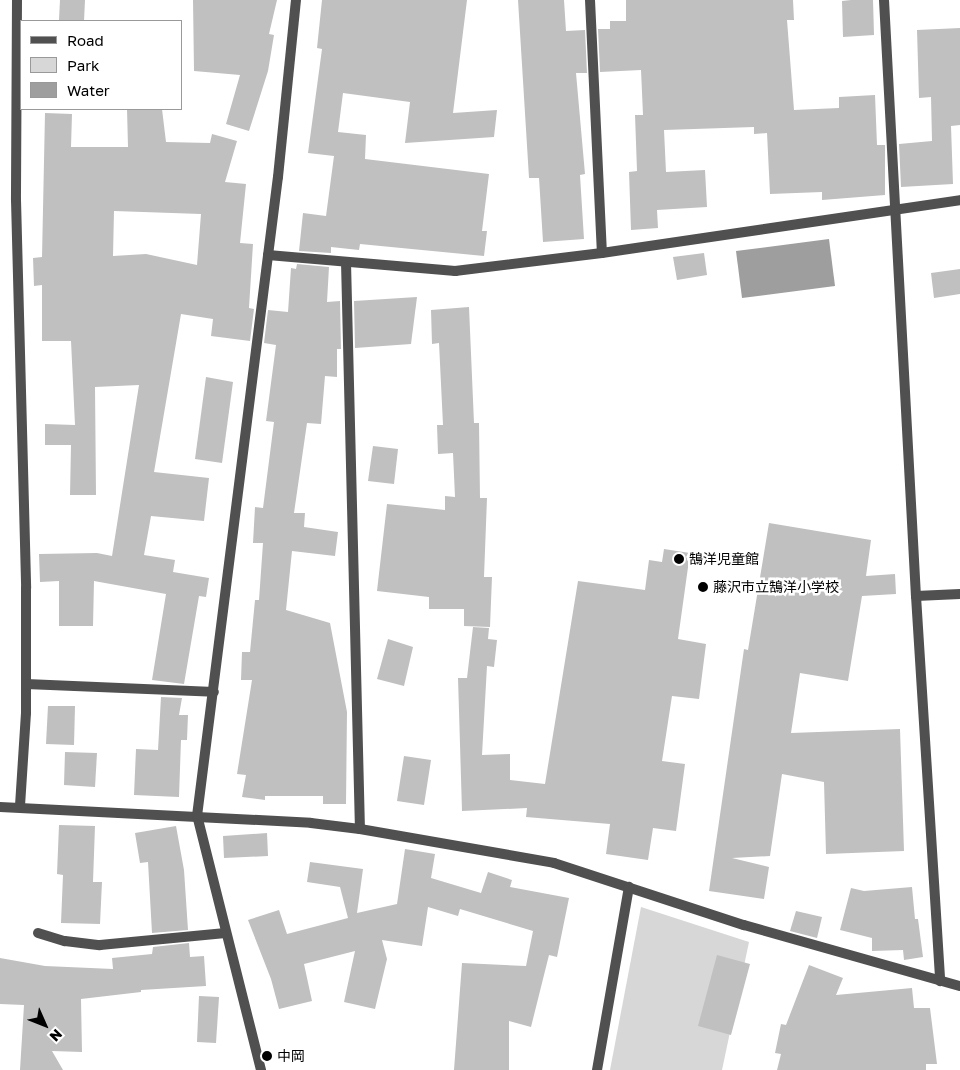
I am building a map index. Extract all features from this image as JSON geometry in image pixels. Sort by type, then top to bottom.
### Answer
[{"type":"street","points":[[17,0],[16,200],[22,344],[26,684],[20,807]]},
{"type":"street","points":[[261,1070],[197,816],[268,256],[296,0]]},
{"type":"street","points":[[590,0],[602,253]]},
{"type":"street","points":[[884,0],[916,596],[940,981]]},
{"type":"street","points":[[268,256],[456,270],[602,253],[758,227],[960,200]]},
{"type":"street","points":[[346,262],[360,828]]},
{"type":"street","points":[[916,596],[960,594]]},
{"type":"street","points":[[26,684],[214,692]]},
{"type":"street","points":[[0,807],[197,816],[360,828],[554,862],[744,925],[960,986]]},
{"type":"street","points":[[597,1070],[629,887]]},
{"type":"street","points":[[38,933],[65,941],[100,945],[225,933]]},
{"type":"green space","points":[[641,907],[749,942],[722,1070],[610,1070]]},
{"type":"water","points":[[829,239],[835,286],[742,298],[736,251]]},
{"type":"building","points":[[60,0],[85,0],[84,20],[59,20]]},
{"type":"building","points":[[193,0],[277,0],[269,34],[274,35],[268,71],[249,131],[226,124],[240,75],[194,71]]},
{"type":"building","points":[[322,0],[467,0],[453,113],[497,110],[494,137],[405,143],[410,102],[343,93],[338,132],[366,135],[365,159],[489,174],[482,231],[487,231],[484,256],[360,244],[359,250],[331,247],[331,253],[299,251],[303,213],[326,216],[334,156],[308,153],[322,49],[317,48]]},
{"type":"building","points":[[518,0],[564,0],[566,31],[585,30],[587,73],[576,73],[585,174],[580,175],[584,239],[543,242],[539,178],[529,178]]},
{"type":"building","points":[[626,0],[793,0],[794,20],[787,20],[794,110],[839,108],[839,97],[875,95],[877,145],[885,145],[885,195],[822,200],[822,192],[770,194],[767,133],[754,134],[754,127],[664,130],[666,172],[705,170],[707,207],[657,210],[658,228],[631,230],[629,172],[637,171],[635,115],[643,115],[641,70],[600,72],[598,29],[610,29],[610,21],[626,21]]},
{"type":"building","points":[[873,0],[874,35],[843,37],[842,1]]},
{"type":"building","points":[[960,28],[960,125],[951,126],[953,184],[901,187],[899,144],[932,141],[931,97],[919,98],[917,30]]},
{"type":"building","points":[[127,110],[162,110],[166,142],[210,143],[212,134],[237,141],[225,182],[246,184],[240,243],[253,244],[249,308],[254,309],[250,341],[211,336],[213,319],[181,314],[154,472],[209,478],[204,521],[151,516],[144,555],[175,560],[173,572],[209,578],[206,597],[199,596],[184,684],[152,680],[166,594],[94,581],[93,626],[59,626],[59,581],[40,582],[39,554],[97,553],[112,556],[139,385],[95,387],[96,495],[70,495],[71,445],[45,445],[45,424],[75,425],[71,341],[42,341],[42,285],[34,286],[33,258],[42,257],[45,113],[72,114],[71,147],[128,147]],"holes":[[[114,211],[201,214],[197,265],[146,254],[113,256]]]},
{"type":"building","points":[[704,253],[707,275],[677,280],[673,257]]},
{"type":"building","points":[[297,264],[329,267],[327,302],[340,301],[341,349],[337,349],[337,377],[325,376],[321,424],[307,423],[294,513],[305,513],[304,527],[338,532],[335,556],[292,551],[286,610],[330,623],[347,712],[346,804],[323,804],[323,796],[265,796],[265,800],[242,797],[246,775],[237,774],[252,680],[241,680],[242,652],[250,652],[255,600],[259,600],[263,543],[253,543],[255,507],[263,508],[274,422],[266,421],[276,345],[264,343],[268,310],[288,312],[291,268],[296,269]]},
{"type":"building","points":[[960,269],[960,294],[934,298],[931,273]]},
{"type":"building","points":[[417,297],[411,344],[355,348],[354,301]]},
{"type":"building","points":[[469,307],[474,423],[479,423],[480,498],[487,498],[484,577],[492,577],[490,627],[464,626],[464,609],[429,609],[429,597],[377,591],[387,504],[445,510],[445,496],[455,497],[453,453],[438,454],[437,425],[443,425],[439,343],[432,344],[431,310]]},
{"type":"building","points":[[206,377],[233,382],[222,463],[195,459]]},
{"type":"building","points":[[373,446],[398,449],[394,484],[368,481]]},
{"type":"building","points":[[769,523],[871,540],[866,576],[895,574],[896,594],[862,596],[848,681],[800,673],[791,733],[900,729],[904,851],[826,854],[824,782],[782,774],[770,856],[732,858],[769,867],[764,899],[709,891],[744,649],[748,650]]},
{"type":"building","points":[[664,549],[690,553],[678,639],[706,644],[699,699],[672,696],[662,761],[685,764],[676,831],[653,828],[648,860],[606,854],[610,824],[526,817],[527,808],[462,811],[458,678],[467,678],[473,627],[489,628],[488,639],[497,640],[494,667],[487,666],[482,755],[510,754],[510,780],[545,784],[578,581],[645,590],[649,560],[662,562]]},
{"type":"building","points":[[388,639],[413,647],[404,686],[377,679]]},
{"type":"building","points":[[161,697],[182,698],[179,715],[188,715],[187,740],[181,740],[179,797],[134,795],[136,749],[158,750]]},
{"type":"building","points":[[48,706],[75,706],[74,745],[46,744]]},
{"type":"building","points":[[65,752],[97,753],[95,787],[64,785]]},
{"type":"building","points":[[404,756],[431,760],[424,805],[397,801]]},
{"type":"building","points":[[59,825],[95,826],[93,882],[102,882],[100,924],[61,923],[63,875],[57,874]]},
{"type":"building","points":[[176,826],[184,870],[188,930],[152,933],[148,862],[140,863],[135,833]]},
{"type":"building","points":[[267,833],[268,856],[224,858],[223,836]]},
{"type":"building","points":[[405,849],[435,854],[431,878],[481,893],[488,872],[512,880],[510,887],[569,898],[557,957],[549,955],[531,1027],[509,1021],[509,1070],[454,1070],[462,963],[526,966],[533,931],[460,909],[458,916],[428,907],[422,946],[382,940],[387,959],[375,1009],[344,1002],[355,951],[304,964],[312,1001],[279,1009],[271,979],[248,920],[279,910],[287,934],[348,918],[340,887],[307,882],[310,862],[363,869],[357,913],[397,904]]},
{"type":"building","points":[[912,887],[915,919],[918,919],[923,957],[904,960],[903,950],[872,951],[872,938],[840,930],[851,888],[864,891]]},
{"type":"building","points":[[796,911],[822,917],[817,938],[790,931]]},
{"type":"building","points":[[189,943],[190,957],[204,956],[206,986],[141,990],[141,992],[81,999],[82,1052],[52,1051],[63,1070],[20,1070],[24,1005],[0,1004],[0,958],[45,966],[113,969],[112,958],[152,954],[153,947]]},
{"type":"building","points":[[717,955],[750,964],[731,1035],[698,1026]]},
{"type":"building","points":[[809,965],[843,978],[836,995],[912,988],[914,1008],[930,1008],[937,1064],[926,1064],[926,1070],[777,1070],[781,1054],[775,1053],[781,1024],[786,1025]]},
{"type":"building","points":[[199,996],[219,997],[216,1043],[197,1042]]},
{"type":"place","name":"鵠洋児童館","points":[[679,559]]},
{"type":"place","name":"藤沢市立鵠洋小学校","points":[[703,587]]},
{"type":"place","name":"中岡","points":[[267,1056]]}]
